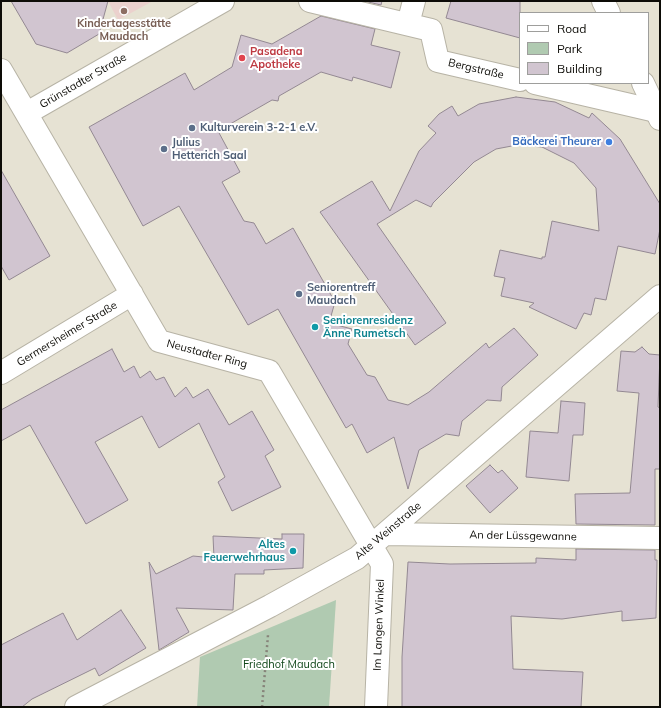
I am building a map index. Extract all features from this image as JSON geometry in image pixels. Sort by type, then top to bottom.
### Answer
[{"type":"street","name":"Grünstadter Straße","points":[[27,113],[223,1]]},
{"type":"street","points":[[310,1],[408,24],[414,1]]},
{"type":"street","points":[[603,1],[608,12]]},
{"type":"street","name":"Bergstraße","points":[[408,24],[431,30],[438,61],[519,80]]},
{"type":"street","name":"Neustadter Ring","points":[[1,70],[159,341],[269,371],[378,540]]},
{"type":"street","points":[[539,84],[658,115]]},
{"type":"street","points":[[643,84],[658,115]]},
{"type":"street","name":"Germersheimer Straße","points":[[1,373],[132,294]]},
{"type":"street","name":"Alte Weinstraße","points":[[76,707],[270,606],[357,558],[660,296]]},
{"type":"street","name":"An der Lüssgewanne","points":[[378,540],[660,538]]},
{"type":"street","name":"Im Langen Winkel","points":[[376,707],[382,564],[378,540]]},
{"type":"path","points":[[262,707],[270,606]]},
{"type":"shaded area","name":"Kindertagesstätte Maudach","points":[[108,1],[153,1],[118,20]]},
{"type":"green space","name":"Friedhof Maudach","points":[[336,600],[329,707],[197,707],[200,657]]},
{"type":"building","points":[[11,1],[108,1],[99,34],[67,53],[36,44]]},
{"type":"building","points":[[364,1],[382,1],[381,5]]},
{"type":"building","points":[[451,1],[520,1],[519,38],[446,18]]},
{"type":"building","points":[[321,16],[375,29],[371,45],[400,52],[391,88],[353,77],[352,81],[321,72],[279,96],[278,101],[272,100],[218,131],[240,172],[222,182],[244,221],[254,223],[266,244],[293,228],[335,302],[329,323],[352,329],[348,344],[367,375],[375,377],[388,400],[408,405],[429,392],[486,343],[489,348],[514,328],[538,355],[502,387],[501,401],[487,400],[462,421],[459,436],[446,434],[419,450],[408,489],[394,437],[367,453],[352,424],[346,428],[278,309],[248,325],[179,206],[143,226],[89,127],[185,73],[194,90],[232,67],[241,35],[272,44]]},
{"type":"building","points":[[516,97],[555,102],[589,118],[592,113],[620,139],[660,204],[660,229],[655,254],[618,246],[606,300],[595,298],[591,315],[584,313],[576,329],[529,307],[534,303],[501,296],[505,278],[494,276],[500,250],[542,259],[542,257],[545,257],[552,221],[599,231],[596,188],[574,163],[542,147],[517,145],[496,149],[474,162],[433,203],[431,207],[416,200],[377,224],[446,323],[415,345],[320,212],[372,181],[390,211],[419,151],[436,133],[428,126],[439,114],[452,106],[458,116],[479,104]]},
{"type":"building","points":[[1,170],[50,256],[9,280],[1,266]]},
{"type":"building","points":[[642,347],[649,354],[660,355],[658,407],[660,408],[660,469],[655,469],[655,525],[576,524],[575,494],[630,493],[639,393],[617,391],[621,351],[635,352]]},
{"type":"building","points":[[112,349],[124,372],[134,366],[140,378],[150,371],[156,380],[164,377],[175,397],[186,387],[193,398],[208,389],[229,425],[252,411],[274,450],[265,456],[281,487],[232,511],[218,482],[225,477],[199,423],[159,448],[142,416],[95,442],[128,500],[86,524],[30,425],[1,441],[1,410]]},
{"type":"building","points":[[561,401],[585,403],[583,435],[573,435],[569,481],[526,477],[530,431],[558,433]]},
{"type":"building","points":[[490,465],[498,473],[502,470],[518,488],[490,513],[466,486]]},
{"type":"building","points":[[282,534],[304,534],[303,568],[264,570],[264,574],[235,574],[233,610],[176,608],[189,632],[159,650],[149,562],[156,574],[193,556],[214,558],[213,536],[282,539]]},
{"type":"building","points":[[576,549],[655,550],[655,560],[657,560],[656,618],[622,621],[622,611],[562,619],[511,616],[513,669],[583,672],[581,707],[402,707],[402,657],[408,562],[450,564],[536,563],[536,558],[576,560]]},
{"type":"building","points":[[121,610],[146,648],[99,676],[95,668],[32,699],[22,707],[1,707],[1,645],[63,613],[77,640]]},
{"type":"place","name":"Kindertagesstätte Maudach","points":[[124,11]]},
{"type":"place","name":"Pasadena Apotheke","points":[[242,58]]},
{"type":"place","name":"Kulturverein 3-2-1 e.V.","points":[[192,128]]},
{"type":"place","name":"Bäckerei Theurer","points":[[609,142]]},
{"type":"place","name":"Julius Hetterich Saal","points":[[164,149]]},
{"type":"place","name":"Seniorentreff Maudach","points":[[299,294]]},
{"type":"place","name":"Seniorenresidenz Änne Rumetsch","points":[[315,327]]},
{"type":"place","name":"Altes Feuerwehrhaus","points":[[293,551]]}]
